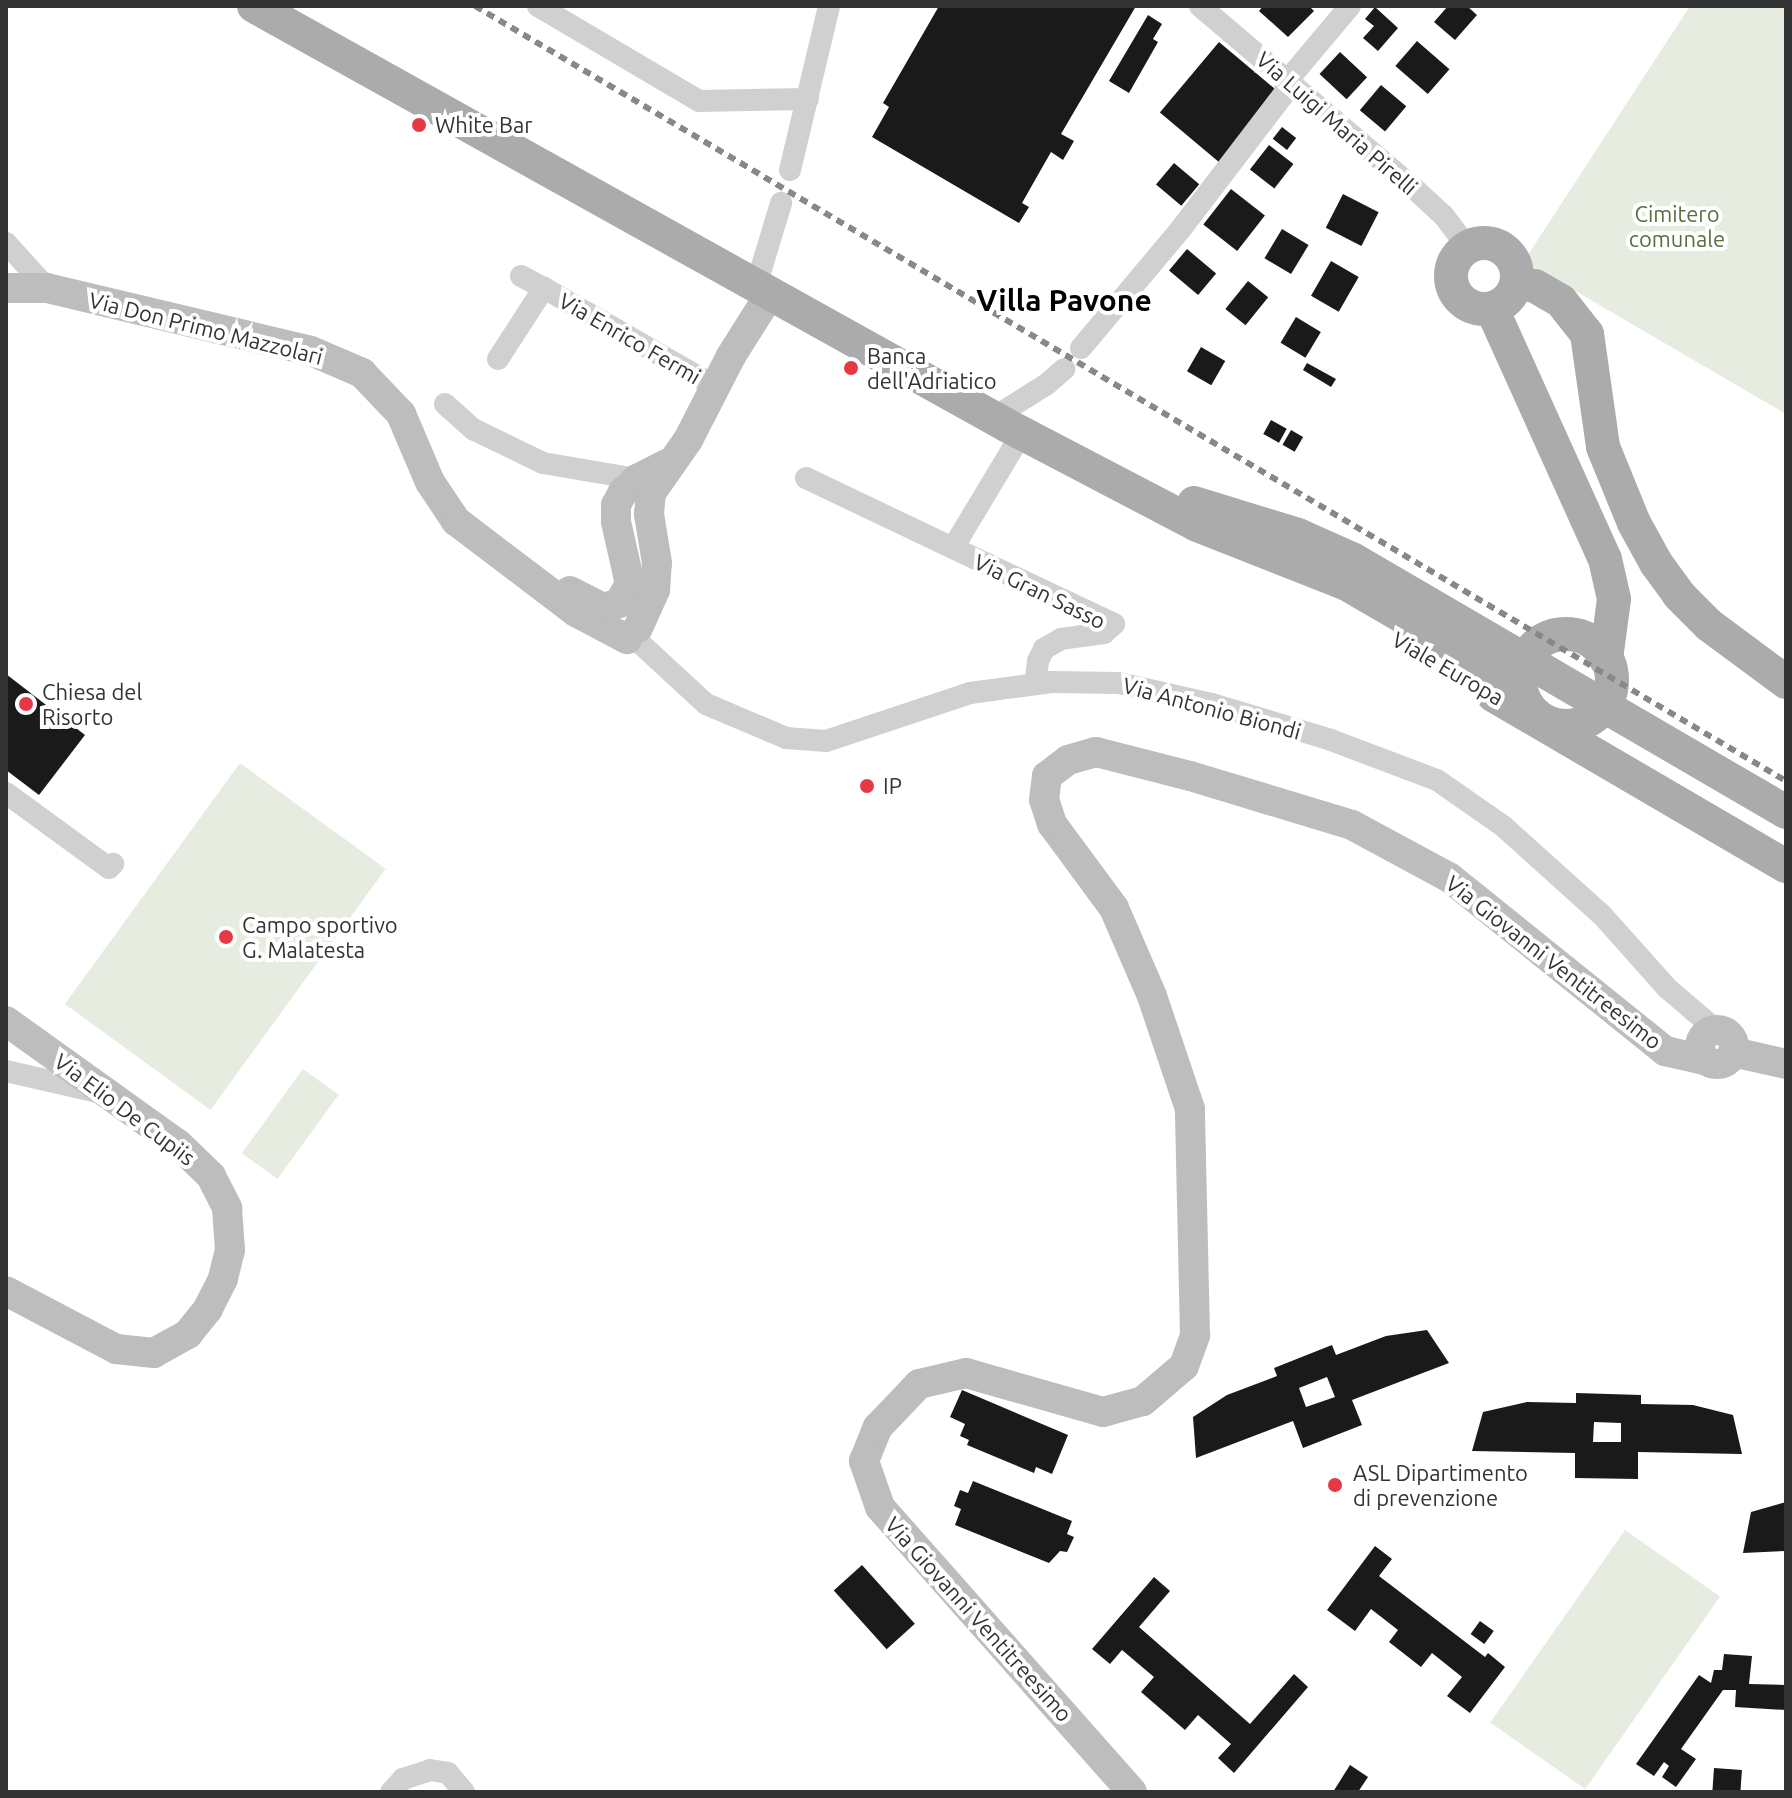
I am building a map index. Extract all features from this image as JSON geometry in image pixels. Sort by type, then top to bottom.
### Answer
[{"type":"main road","name":"Viale Europa","points":[[254,6],[1008,425],[1197,525],[1347,584],[1452,645],[1523,697]]},
{"type":"main road","points":[[1480,243],[1502,247],[1515,263],[1517,282],[1505,302],[1492,309],[1472,307],[1453,289],[1454,262],[1467,247],[1480,243]]},
{"type":"main road","points":[[1517,282],[1535,286],[1561,301],[1587,334],[1603,447],[1634,523],[1656,563],[1679,595],[1709,625],[1786,682]]},
{"type":"main road","points":[[1492,309],[1599,539],[1614,599],[1606,659]]},
{"type":"main road","name":"Viale Europa","points":[[1109,477],[1298,535],[1352,559],[1786,812]]},
{"type":"main road","name":"Viale Europa","points":[[1109,477],[1195,546],[1347,610],[1786,866]]},
{"type":"main road","points":[[1571,635],[1593,615],[1609,579]]},
{"type":"main road","points":[[1572,726],[1593,718],[1607,701],[1612,680],[1606,659],[1596,645],[1571,635],[1550,637],[1531,650],[1520,672],[1523,697],[1542,720],[1572,726],[1635,757],[1656,763]]},
{"type":"main road","name":"Viale Europa","points":[[1452,645],[1494,654],[1531,650]]},
{"type":"main road","points":[[1607,701],[1622,731],[1656,763],[1786,840]]},
{"type":"street","points":[[538,6],[699,101],[808,99]]},
{"type":"street","points":[[790,170],[829,6]]},
{"type":"street","name":"Via Luigi Maria Pirelli","points":[[1200,6],[1444,216],[1467,247]]},
{"type":"street","points":[[1081,348],[1180,230],[1284,94],[1287,81],[1350,6]]},
{"type":"street","points":[[636,638],[655,590],[657,563],[649,514],[651,493],[688,440],[763,290],[781,203]]},
{"type":"street","points":[[6,243],[47,288]]},
{"type":"street","name":"Via Enrico Fermi","points":[[521,276],[716,387]]},
{"type":"street","points":[[6,288],[47,288]]},
{"type":"street","name":"Via Don Primo Mazzolari","points":[[47,288],[311,351],[362,373],[401,414],[430,482],[468,533],[576,612],[636,638]]},
{"type":"street","name":"Via Enrico Fermi","points":[[498,359],[544,288]]},
{"type":"street","points":[[1008,425],[1064,369]]},
{"type":"street","points":[[445,404],[473,429],[543,463],[637,479]]},
{"type":"street","name":"Via Gran Sasso","points":[[953,548],[1008,425]]},
{"type":"street","points":[[468,533],[514,551],[568,590],[604,608],[619,603],[630,584],[616,522],[616,505],[623,492],[637,479],[672,460]]},
{"type":"street","name":"Via Gran Sasso","points":[[806,478],[1114,624],[1104,633],[1061,639],[1044,649],[1038,661],[1035,684]]},
{"type":"street","name":"Via Antonio Biondi","points":[[636,638],[706,704],[786,738],[826,741],[970,693],[1035,684],[1119,683],[1212,704],[1331,740],[1437,780],[1503,826],[1602,915],[1718,1047],[1786,1064]]},
{"type":"street","name":"Via Giovanni Ventitreesimo","points":[[1132,1792],[880,1507],[864,1461],[878,1427],[919,1384],[966,1373],[1103,1412],[1143,1401],[1184,1366],[1195,1335],[1190,1109],[1152,996],[1114,908],[1052,824],[1044,800],[1047,776],[1068,760],[1096,752],[1352,825],[1450,878],[1665,1051],[1718,1047]]},
{"type":"street","points":[[6,793],[109,868],[113,864]]},
{"type":"street","name":"Via Elio De Cupiis","points":[[6,1021],[178,1144],[211,1176],[227,1208],[230,1250],[223,1279],[208,1309],[188,1334],[154,1353],[116,1349],[6,1291]]},
{"type":"street","points":[[6,1071],[109,1095]]},
{"type":"street","points":[[391,1792],[403,1779],[430,1770],[448,1773],[464,1792]]},
{"type":"green space","name":"Cimitero comunale","points":[[1690,6],[1786,6],[1786,414],[1524,261]]},
{"type":"green space","name":"Campo sportivo G. Malatesta","points":[[240,763],[386,869],[210,1110],[65,1004]]},
{"type":"green space","points":[[303,1069],[339,1095],[277,1179],[242,1153]]},
{"type":"green space","points":[[1625,1530],[1720,1597],[1585,1789],[1490,1723]]},
{"type":"building","points":[[939,6],[1136,6],[1061,134],[1074,141],[1063,160],[1051,152],[1022,203],[1029,207],[1019,223],[872,137],[889,107],[883,103]]},
{"type":"building","points":[[1263,6],[1309,6],[1314,11],[1288,37],[1259,11]]},
{"type":"building","points":[[1448,6],[1467,6],[1477,15],[1455,40],[1434,22]]},
{"type":"building","points":[[1375,7],[1398,28],[1378,51],[1363,38],[1374,26],[1365,19]]},
{"type":"building","points":[[1148,15],[1162,24],[1153,39],[1158,42],[1129,93],[1109,81]]},
{"type":"building","points":[[1417,41],[1449,69],[1428,94],[1395,66]]},
{"type":"building","points":[[1219,42],[1278,91],[1219,162],[1160,112]]},
{"type":"building","points":[[1340,52],[1367,77],[1347,99],[1320,74]]},
{"type":"building","points":[[1381,85],[1406,106],[1385,131],[1360,110]]},
{"type":"building","points":[[1282,127],[1296,138],[1287,150],[1273,139]]},
{"type":"building","points":[[1269,145],[1293,164],[1274,189],[1250,169]]},
{"type":"building","points":[[1174,163],[1199,184],[1181,206],[1156,184]]},
{"type":"building","points":[[1231,189],[1265,215],[1237,251],[1203,224]]},
{"type":"building","points":[[1343,194],[1379,212],[1361,246],[1326,228]]},
{"type":"building","points":[[1282,229],[1309,245],[1291,274],[1264,258]]},
{"type":"building","points":[[1187,249],[1216,273],[1198,295],[1169,270]]},
{"type":"building","points":[[1331,261],[1359,277],[1339,312],[1311,296]]},
{"type":"building","points":[[1248,281],[1268,297],[1246,325],[1225,309]]},
{"type":"building","points":[[1296,317],[1321,332],[1305,358],[1281,343]]},
{"type":"building","points":[[1201,347],[1225,361],[1211,385],[1187,371]]},
{"type":"building","points":[[1307,363],[1336,379],[1331,387],[1303,370]]},
{"type":"building","points":[[1271,420],[1287,429],[1279,443],[1263,434]]},
{"type":"building","points":[[1291,430],[1303,437],[1295,452],[1282,445]]},
{"type":"building","name":"Chiesa del Risorto","points":[[6,674],[85,735],[39,795],[6,770]]},
{"type":"building","points":[[1427,1330],[1449,1363],[1352,1400],[1362,1425],[1303,1448],[1293,1421],[1196,1458],[1193,1417],[1227,1395],[1277,1376],[1274,1368],[1332,1345],[1336,1355],[1386,1336]],"holes":[[[1327,1377],[1335,1397],[1306,1407],[1299,1388]]]},
{"type":"building","points":[[962,1390],[1068,1435],[1052,1474],[1036,1467],[1034,1473],[967,1445],[969,1440],[960,1436],[965,1424],[950,1417]]},
{"type":"building","points":[[1576,1393],[1641,1395],[1641,1404],[1693,1405],[1733,1415],[1742,1454],[1638,1452],[1638,1479],[1575,1478],[1575,1453],[1472,1451],[1483,1412],[1527,1402],[1576,1403]],"holes":[[[1594,1422],[1621,1423],[1621,1442],[1593,1442]]]},
{"type":"building","points":[[973,1481],[1072,1521],[1067,1534],[1074,1537],[1067,1552],[1060,1551],[1049,1563],[955,1525],[961,1509],[954,1506],[960,1490],[968,1493]]},
{"type":"building","points":[[1786,1502],[1786,1551],[1743,1553],[1751,1512]]},
{"type":"building","points":[[1375,1546],[1392,1559],[1379,1576],[1485,1657],[1488,1653],[1505,1667],[1470,1713],[1447,1696],[1462,1677],[1432,1653],[1421,1667],[1389,1642],[1398,1630],[1371,1609],[1355,1631],[1327,1610]]},
{"type":"building","points":[[862,1565],[915,1624],[887,1649],[834,1590]]},
{"type":"building","points":[[1154,1577],[1170,1591],[1139,1627],[1250,1724],[1294,1674],[1308,1687],[1234,1773],[1218,1758],[1231,1744],[1198,1715],[1185,1730],[1141,1692],[1154,1677],[1122,1650],[1110,1664],[1092,1649]]},
{"type":"building","points":[[1480,1621],[1494,1631],[1484,1644],[1471,1634]]},
{"type":"building","points":[[1724,1654],[1752,1656],[1749,1684],[1786,1685],[1786,1710],[1735,1707],[1736,1690],[1723,1690],[1681,1749],[1696,1759],[1676,1787],[1662,1777],[1669,1766],[1664,1762],[1654,1776],[1636,1764],[1699,1675],[1711,1683],[1714,1670],[1722,1670]]},
{"type":"building","points":[[1350,1765],[1368,1777],[1358,1792],[1333,1792]]},
{"type":"building","points":[[1714,1768],[1742,1770],[1740,1792],[1712,1791]]},
{"type":"railway","points":[[475,6],[1786,781]]},
{"type":"place","name":"White Bar","points":[[419,125]]},
{"type":"place","name":"Banca dell'Adriatico","points":[[851,368]]},
{"type":"place","name":"Chiesa del Risorto","points":[[26,704]]},
{"type":"place","name":"IP","points":[[867,786]]},
{"type":"place","name":"Campo sportivo G. Malatesta","points":[[226,937]]},
{"type":"place","name":"ASL Dipartimento di prevenzione","points":[[1335,1485]]},
{"type":"district","name":"Villa Pavone","points":[[1064,300]]}]
